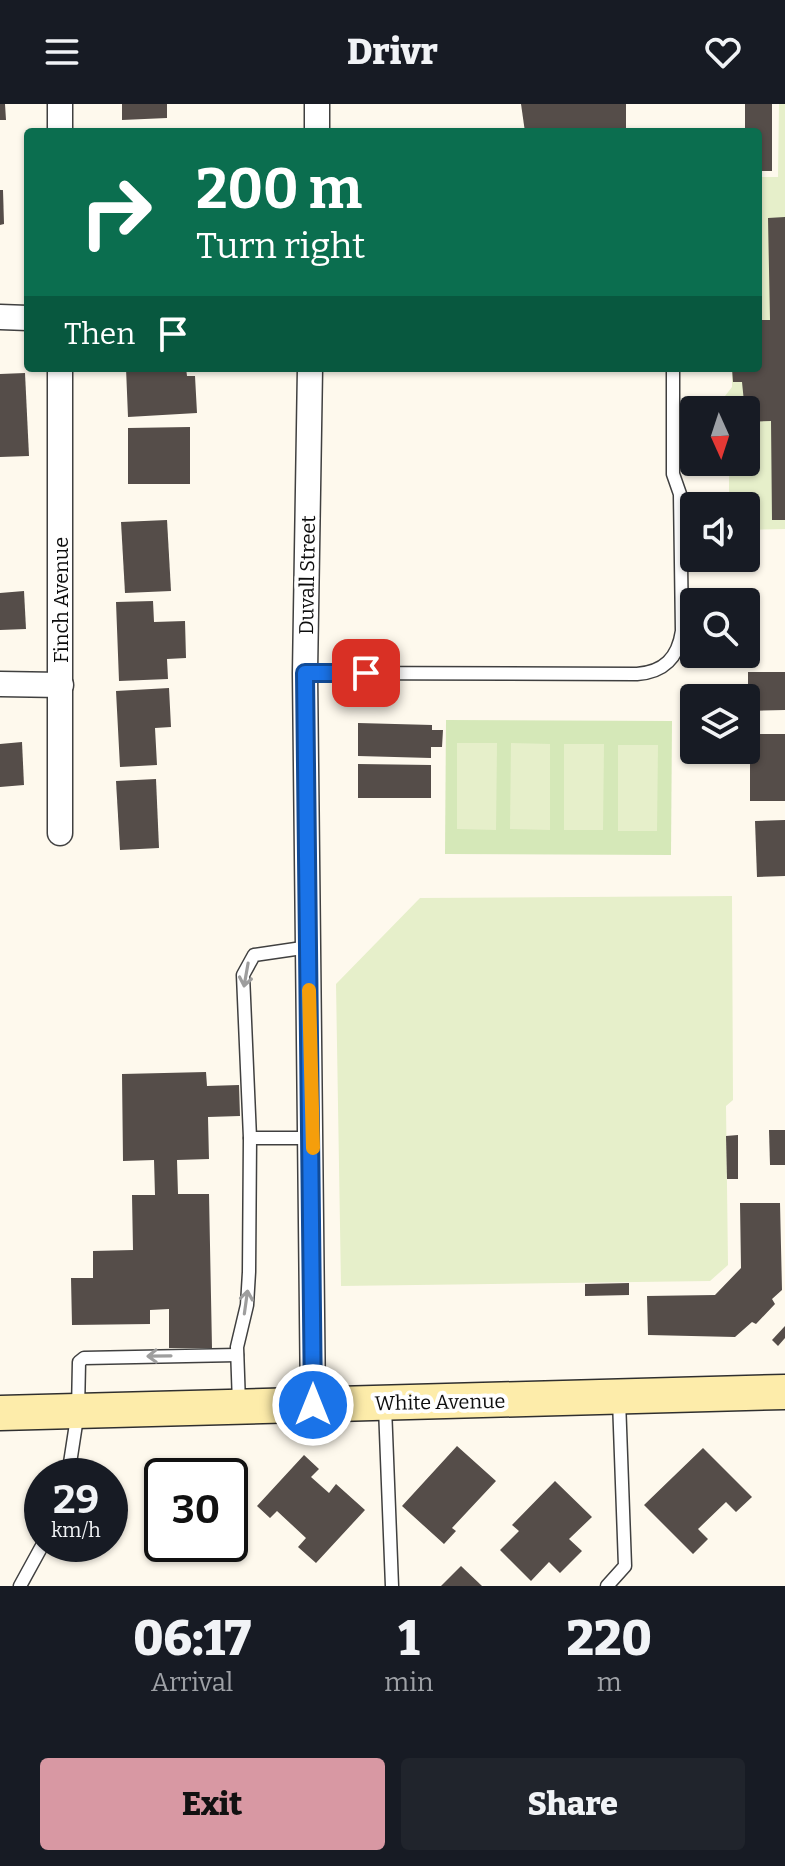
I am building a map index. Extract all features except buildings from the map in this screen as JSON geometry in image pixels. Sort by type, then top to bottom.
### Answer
[{"type":"street","points":[[60,104],[60,128]]},
{"type":"street","points":[[317,104],[317,128]]},
{"type":"street","points":[[0,317],[24,318]]},
{"type":"street","name":"Finch Avenue","points":[[60,372],[60,833]]},
{"type":"street","name":"Duvall Street","points":[[310,372],[305,673],[313,1138],[313,1405]]},
{"type":"street","points":[[0,684],[61,685]]},
{"type":"street","name":"White Avenue","points":[[0,1413],[785,1392]]},
{"type":"lane","points":[[305,673],[637,674],[668,664],[678,648],[682,631],[680,494],[673,474],[673,372]]},
{"type":"lane","points":[[239,1407],[237,1355],[249,1272],[250,1138],[243,975],[254,955],[309,947]]},
{"type":"lane","points":[[250,1138],[313,1138]]},
{"type":"lane","points":[[71,1458],[78,1411],[77,1369],[84,1358],[237,1355]]},
{"type":"lane","points":[[607,1586],[625,1566],[619,1397]]},
{"type":"lane","points":[[385,1403],[392,1586]]},
{"type":"lane","points":[[20,1586],[33,1562]]},
{"type":"green space","points":[[779,104],[785,104],[785,529],[760,530],[760,492],[729,492],[729,476],[760,476],[760,396],[725,396],[732,387],[732,372],[762,372],[762,177],[778,177]]},
{"type":"green space","points":[[446,720],[672,721],[671,855],[445,854]]},
{"type":"green space","points":[[457,743],[497,743],[496,830],[457,829]]},
{"type":"green space","points":[[511,743],[550,744],[550,830],[510,829]]},
{"type":"green space","points":[[564,744],[604,744],[603,830],[564,830]]},
{"type":"green space","points":[[618,745],[658,745],[657,831],[618,831]]},
{"type":"green space","points":[[732,896],[733,1100],[726,1106],[728,1265],[710,1281],[341,1286],[336,984],[420,898]]},
{"type":"slow traffic","points":[[309,990],[313,1148]]},
{"type":"route","points":[[313,1405],[313,1138],[305,673],[366,673]]}]
